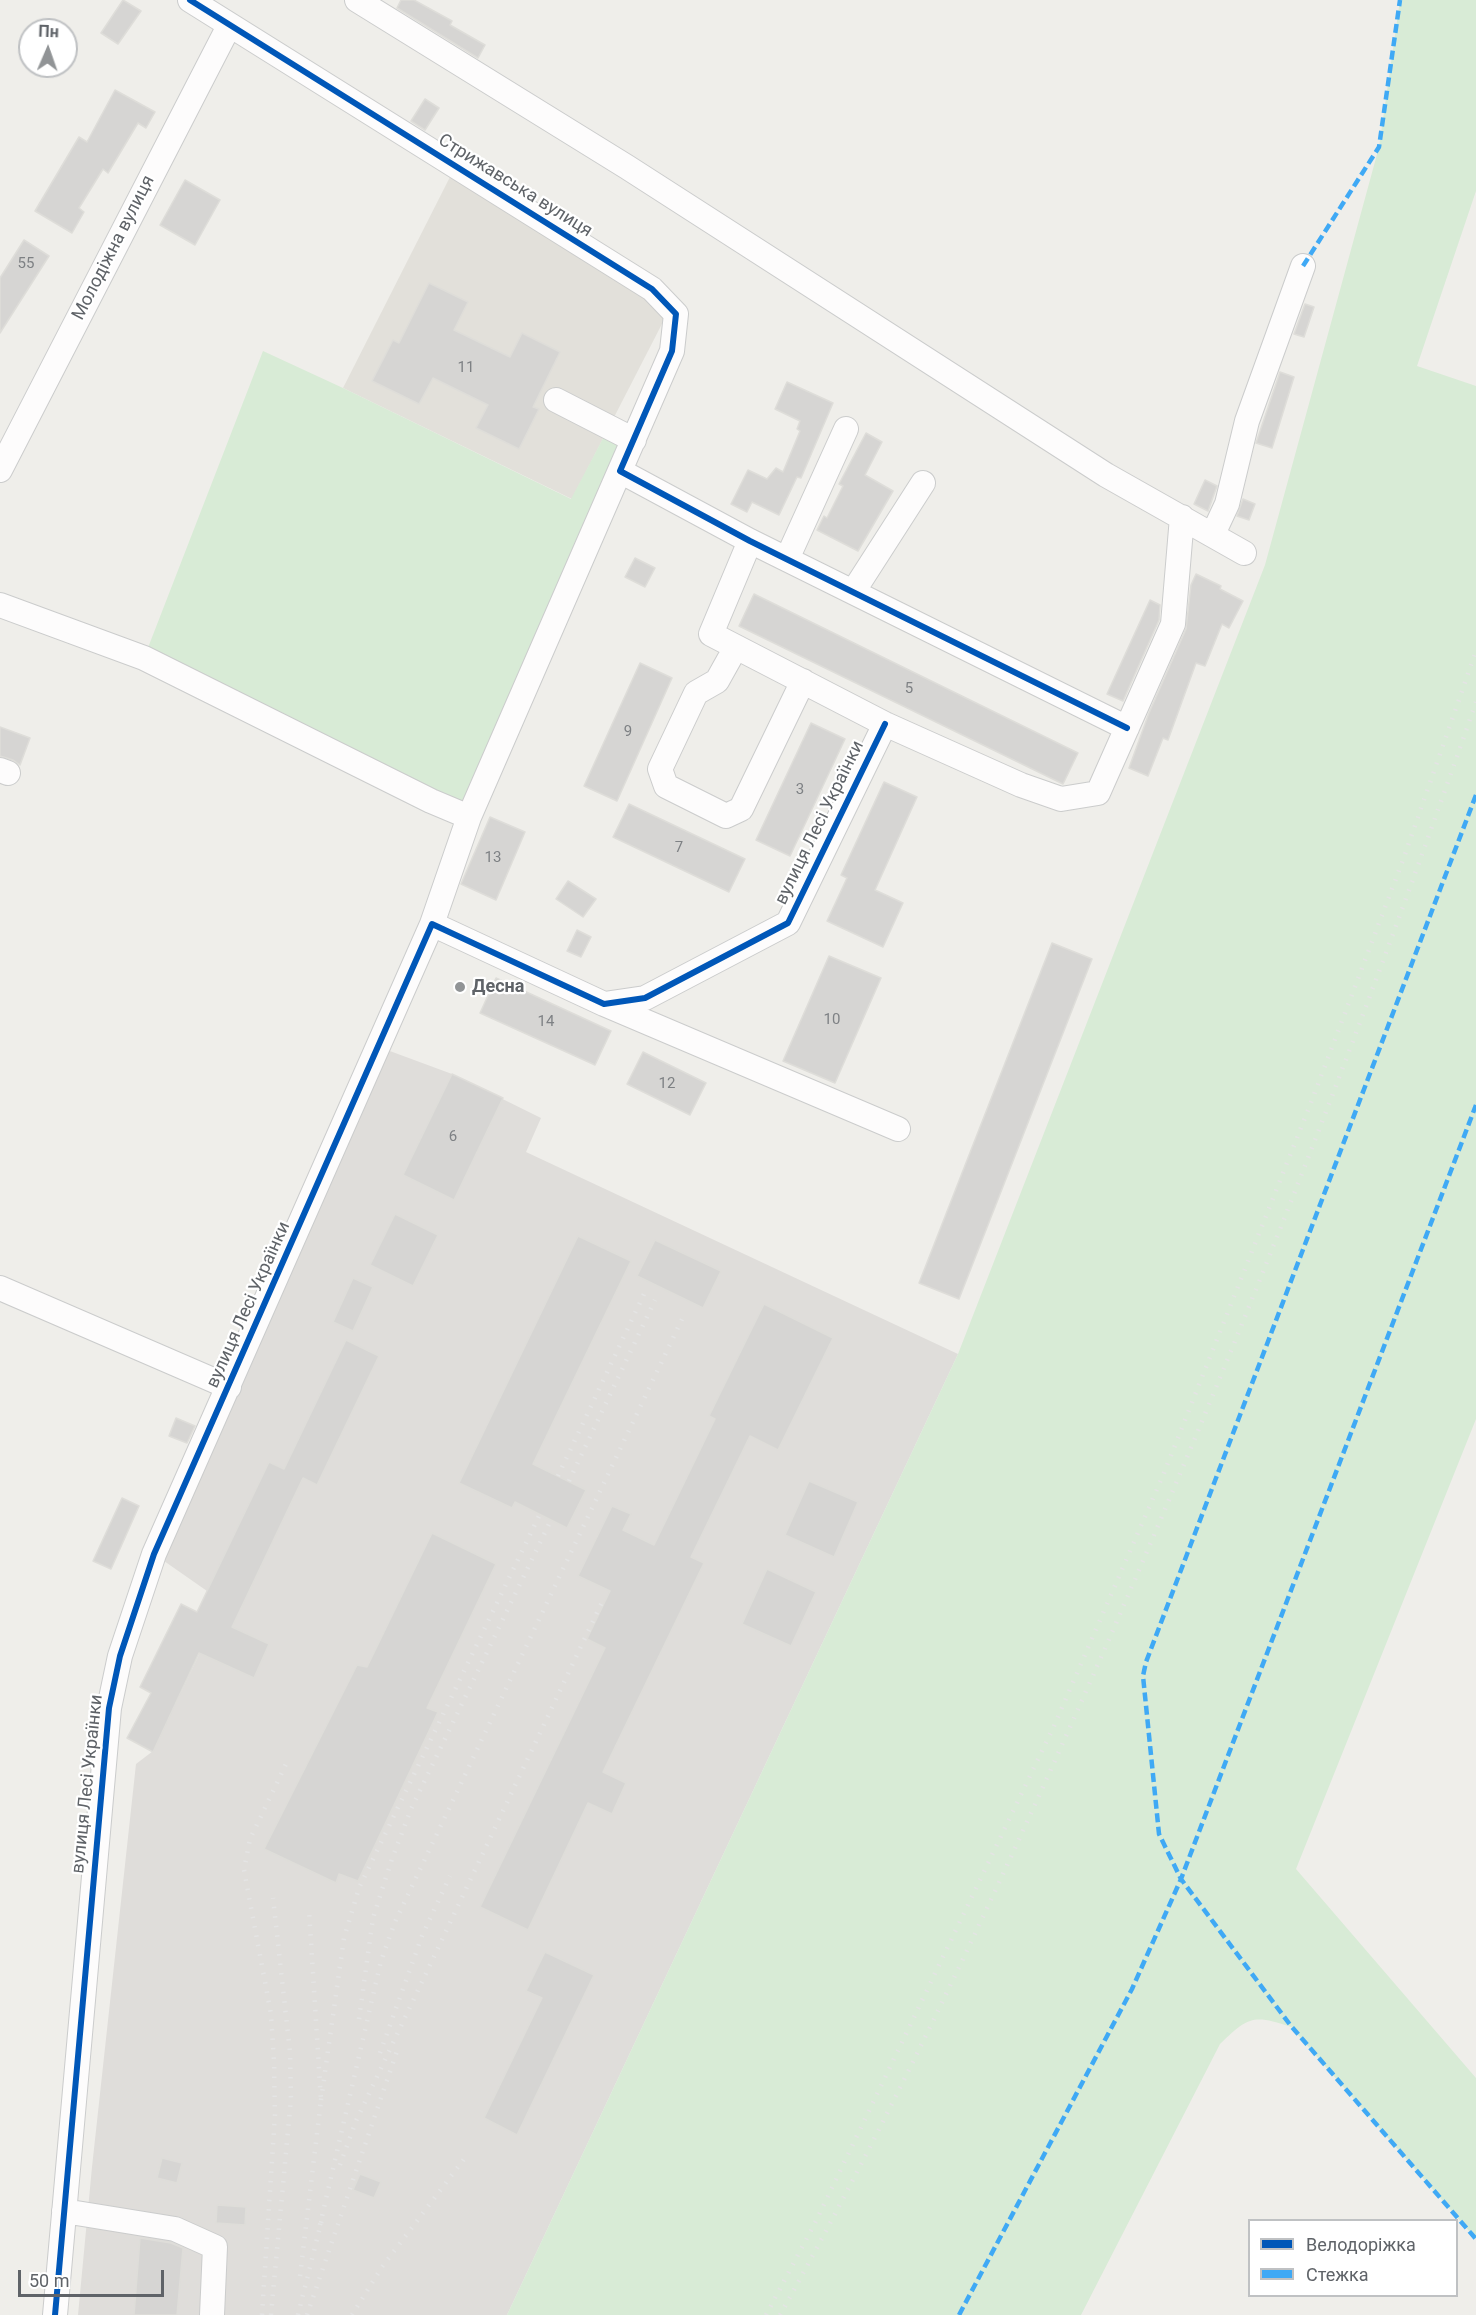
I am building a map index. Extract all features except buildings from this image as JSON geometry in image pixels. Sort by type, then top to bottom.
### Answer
[{"type":"street","name":"Стрижавська вулиця","points":[[190,0],[651,289],[676,314],[672,351],[469,817]]},
{"type":"street","points":[[357,0],[627,167],[1106,475],[1244,553]]},
{"type":"street","name":"Молодіжна вулиця","points":[[0,470],[229,26]]},
{"type":"street","points":[[1213,534],[1227,504],[1247,421],[1303,266]]},
{"type":"street","points":[[556,400],[633,440]]},
{"type":"street","points":[[788,559],[846,429]]},
{"type":"street","points":[[620,471],[750,541],[1127,728]]},
{"type":"street","points":[[854,592],[923,483]]},
{"type":"street","points":[[750,541],[711,634],[885,724],[1021,785],[1061,799],[1098,793],[1173,624],[1182,517]]},
{"type":"street","points":[[0,605],[144,658],[431,801],[469,817]]},
{"type":"street","points":[[736,646],[717,681],[696,693],[660,769],[666,786],[726,816],[741,809],[803,681]]},
{"type":"street","name":"вулиця Лесі Українки","points":[[604,1004],[645,998],[788,922],[885,724]]},
{"type":"street","name":"вулиця Лесі Українки","points":[[55,2315],[109,1708],[114,1682],[135,1607],[154,1554],[432,924],[469,817]]},
{"type":"street","points":[[432,924],[604,1004],[898,1129]]},
{"type":"street","points":[[0,1288],[229,1387]]},
{"type":"street","points":[[64,2211],[175,2229],[215,2247],[212,2315]]},
{"type":"shaded area","points":[[451,175],[647,296],[665,318],[572,499],[343,388]]},
{"type":"shaded area","points":[[379,1047],[452,1074],[541,1118],[526,1152],[958,1354],[507,2315],[78,2315],[136,1764],[153,1751],[215,1621],[197,1612],[207,1591],[154,1554]]},
{"type":"green space","points":[[1400,0],[1476,0],[1476,191],[1417,366],[1476,386],[1476,1419],[1296,1869],[1476,2078],[1476,2239],[1291,2027],[1268,2020],[1252,2020],[1238,2028],[1220,2044],[1081,2315],[507,2315],[958,1354],[1265,565],[1379,147]]},
{"type":"green space","points":[[263,351],[571,499],[609,427],[634,440],[469,817],[144,658]]},
{"type":"railway","points":[[766,2315],[816,2221],[1054,1726],[1164,1473],[1312,1100],[1403,860],[1476,651]]},
{"type":"railway","points":[[780,2315],[864,2159],[943,2001],[1055,1761],[1144,1559],[1294,1195],[1387,949],[1476,702]]},
{"type":"railway","points":[[558,1476],[644,1294]]},
{"type":"railway","points":[[569,1481],[655,1300]]},
{"type":"railway","points":[[320,2225],[381,1961],[395,1922],[683,1317]]},
{"type":"railway","points":[[321,2100],[344,1938],[359,1888],[540,1514]]},
{"type":"railway","points":[[359,2019],[373,1918],[411,1809],[551,1520]]},
{"type":"railway","points":[[340,2165],[356,2121],[603,1600]]},
{"type":"railway","points":[[262,2315],[275,2114],[274,2062],[271,2014],[244,1870],[250,1839],[286,1764]]},
{"type":"railway","points":[[380,2053],[422,1936],[450,1876]]},
{"type":"railway","points":[[271,2315],[291,2098],[290,2052],[273,1898]]},
{"type":"railway","points":[[300,2276],[321,2100],[309,1910]]},
{"type":"railway","points":[[307,2315],[397,2051]]},
{"type":"railway","points":[[352,2315],[382,2267],[464,2159]]},
{"type":"railway","points":[[298,2315],[322,2219]]},
{"type":"marked path","points":[[1303,266],[1379,147],[1400,0]]},
{"type":"marked path","points":[[1476,795],[1146,1662],[1143,1676],[1159,1834],[1181,1879],[1291,2026],[1476,2239]]},
{"type":"marked path","points":[[959,2315],[1132,1989],[1181,1879],[1476,1105]]},
{"type":"cycle path","points":[[190,0],[652,289],[676,314],[672,351],[620,471],[750,541],[1127,728]]},
{"type":"cycle path","points":[[55,2315],[109,1708],[120,1656],[154,1554],[432,924],[604,1004],[645,998],[788,923],[885,724]]},
{"type":"place","name":"Десна","points":[[460,987]]}]
